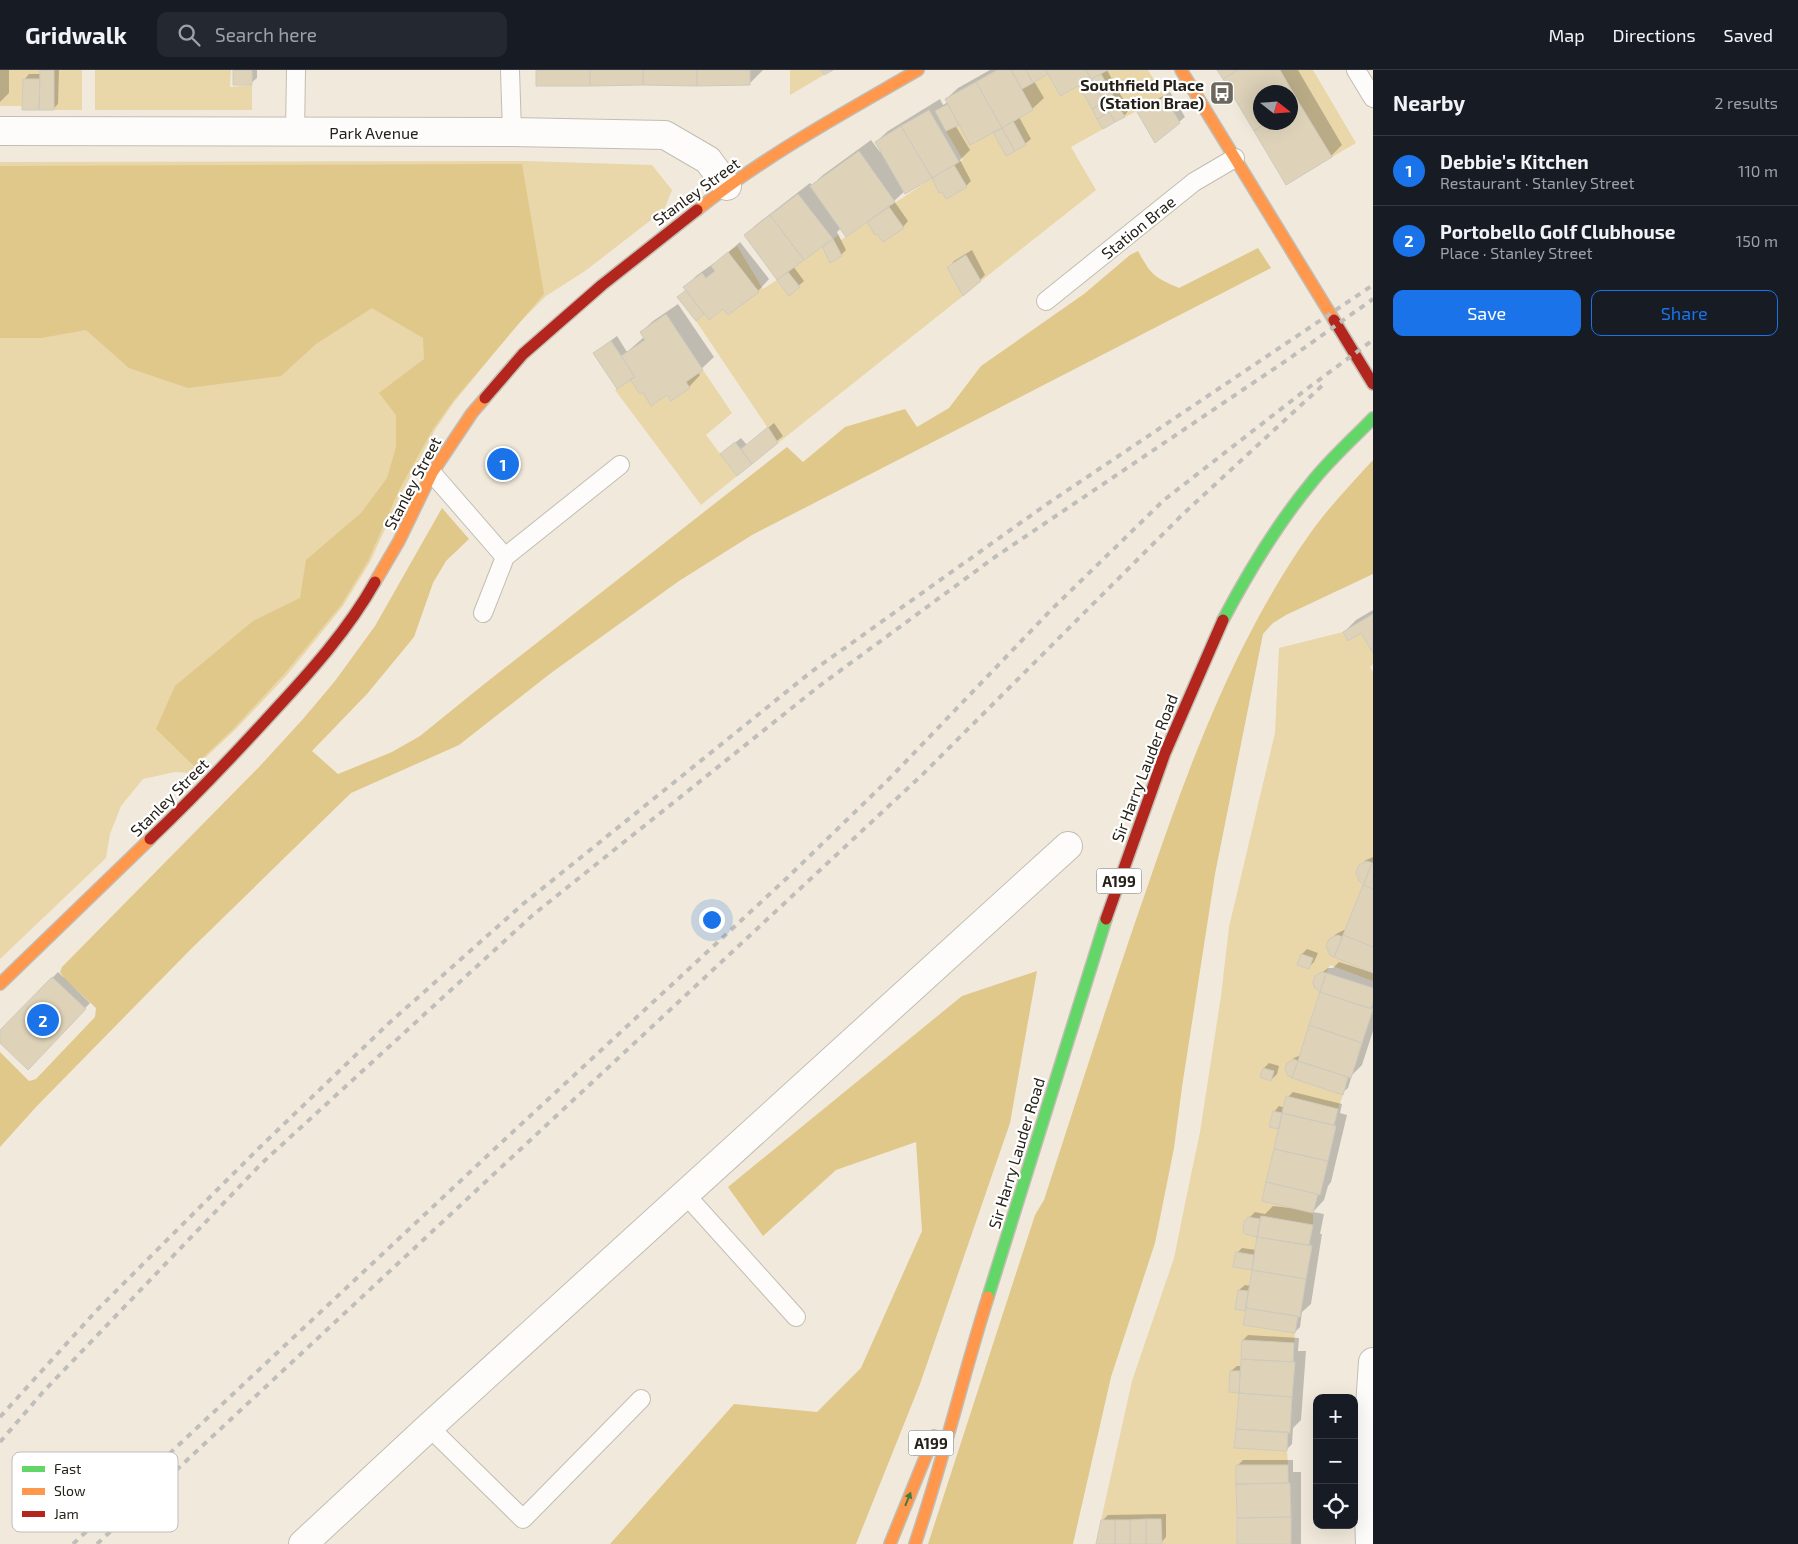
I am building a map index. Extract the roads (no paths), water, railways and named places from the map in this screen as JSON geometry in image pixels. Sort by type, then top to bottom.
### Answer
[{"type":"street","name":"Stanley Street","points":[[0,984],[186,804],[306,676],[360,609],[399,541],[432,473],[472,413],[523,354],[602,285],[727,186],[800,138],[918,70]]},
{"type":"street","points":[[1180,70],[1373,384]]},
{"type":"street","name":"Park Avenue","points":[[0,131],[512,132],[665,136],[708,160],[727,186]]},
{"type":"street","name":"Sir Harry Lauder Road","points":[[915,1544],[934,1488],[973,1343],[1112,901],[1169,744],[1221,623],[1247,574],[1284,518],[1313,480],[1373,418]]},
{"type":"street","points":[[303,1544],[429,1427],[1068,846]]},
{"type":"street","name":"Sir Harry Lauder Road","points":[[890,1544],[973,1343]]},
{"type":"street","points":[[1370,1544],[1367,1451],[1373,1362]]},
{"type":"lane","points":[[295,132],[296,70]]},
{"type":"lane","points":[[510,70],[512,132]]},
{"type":"lane","points":[[1356,70],[1373,98]]},
{"type":"lane","name":"Station Brae","points":[[1046,301],[1194,182],[1235,158]]},
{"type":"lane","points":[[483,613],[505,557],[620,465]]},
{"type":"lane","points":[[432,473],[505,557]]},
{"type":"lane","points":[[685,1194],[796,1317]]},
{"type":"lane","points":[[429,1427],[523,1519],[641,1398]]},
{"type":"railway","points":[[0,1417],[97,1310],[258,1149],[388,1024],[523,904],[811,672],[1047,504],[1373,285]]},
{"type":"railway","points":[[0,1442],[43,1392],[262,1163],[534,914],[818,687],[995,557],[1290,358],[1373,299]]},
{"type":"railway","points":[[171,1452],[787,878],[892,776],[1051,610],[1164,500],[1373,340]]},
{"type":"railway","points":[[178,1468],[922,775],[1182,515],[1325,383]]},
{"type":"railway","points":[[73,1544],[86,1532]]},
{"type":"railway","points":[[97,1544],[110,1532]]},
{"type":"place","name":"Southfield Place (Station Brae)","points":[[1222,93]]},
{"type":"place","name":"Debbie's Kitchen","points":[[503,464]]},
{"type":"place","name":"Portobello Golf Clubhouse","points":[[43,1020]]}]
